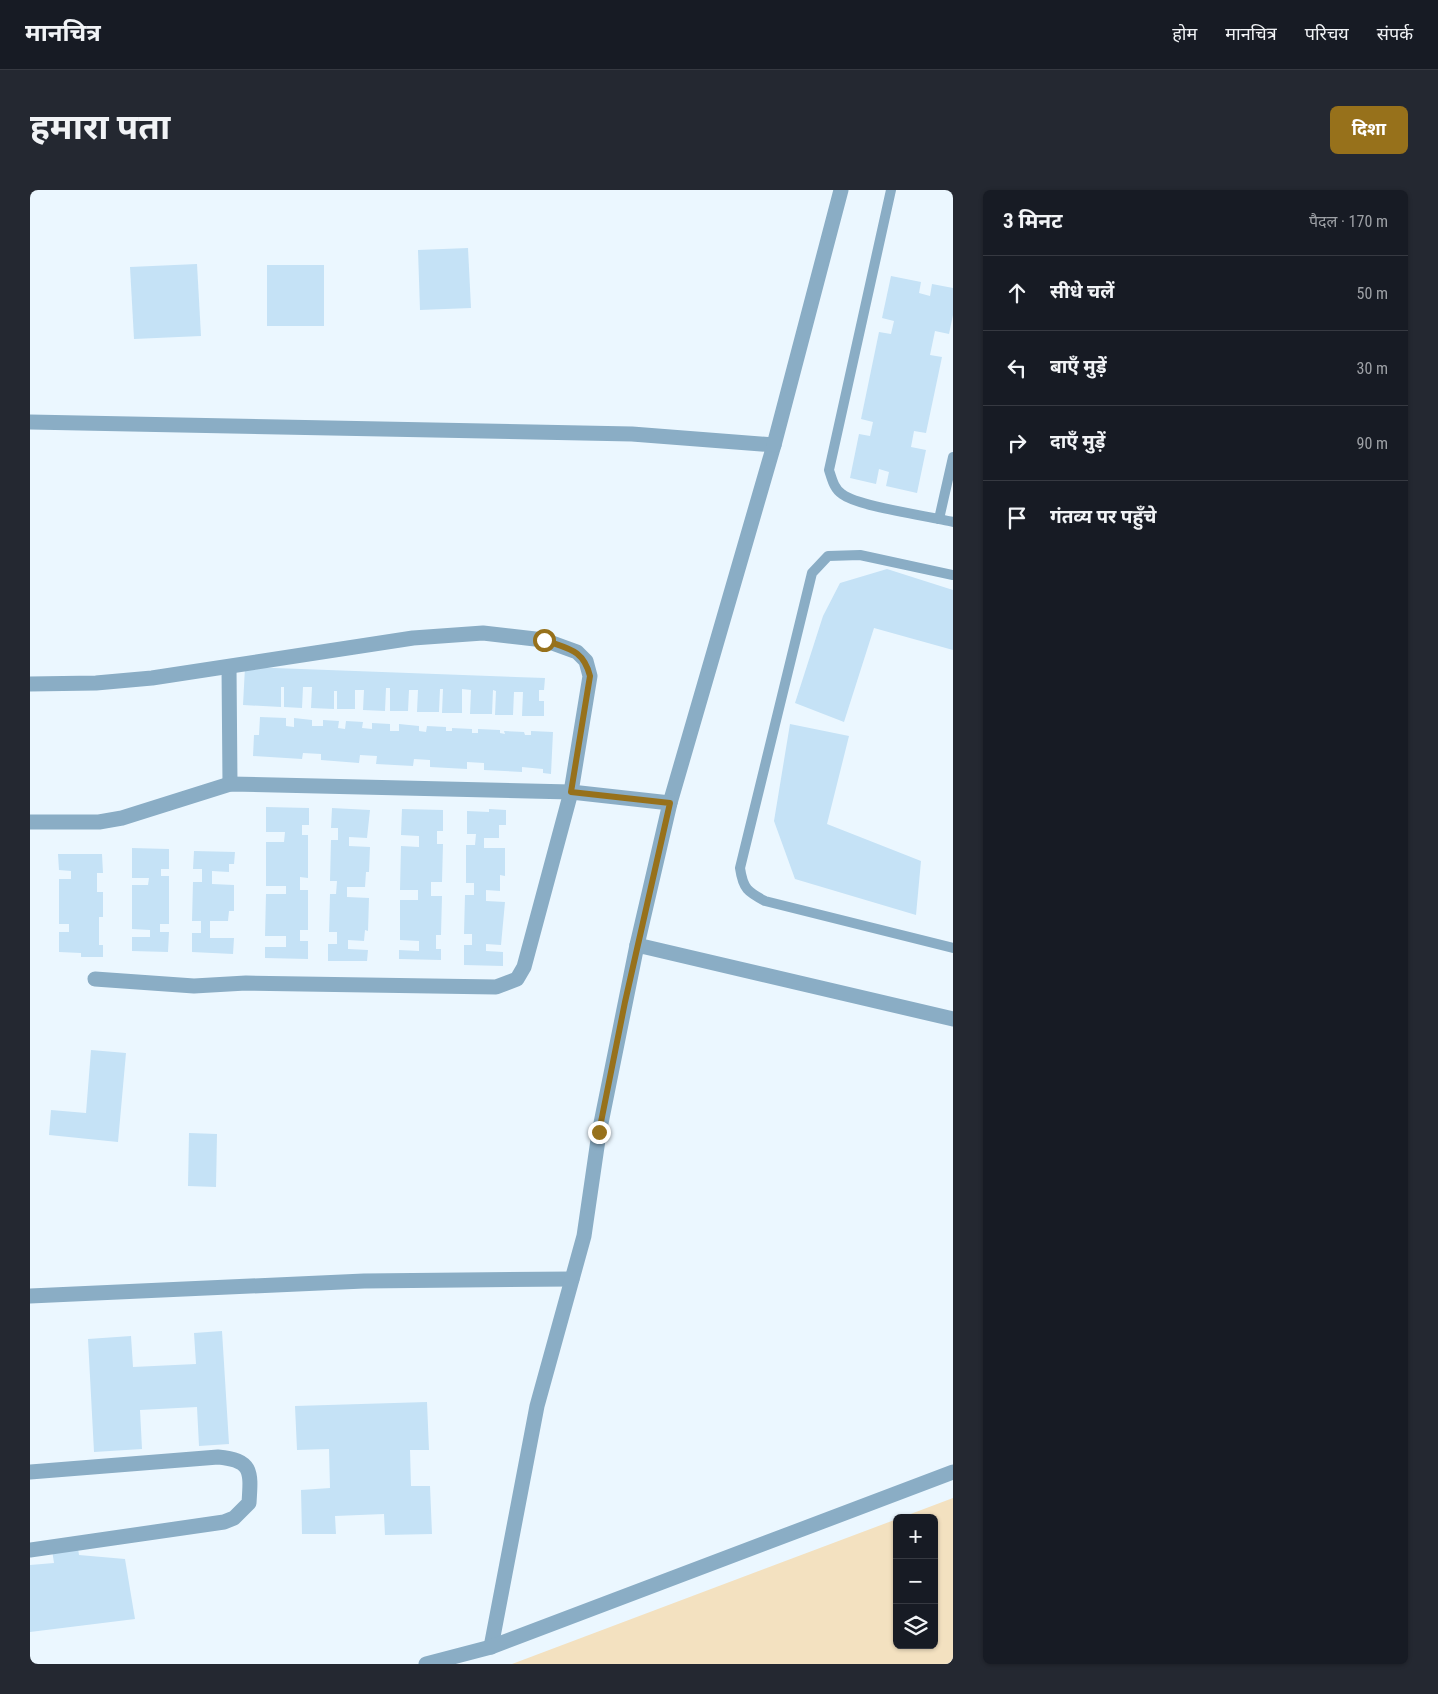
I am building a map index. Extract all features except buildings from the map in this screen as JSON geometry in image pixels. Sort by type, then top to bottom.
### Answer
[{"type":"street","points":[[491,1647],[537,1406],[584,1236],[599,1132],[670,803],[774,446],[842,190]]},
{"type":"street","points":[[30,422],[632,434],[774,446]]},
{"type":"street","points":[[30,684],[105,682],[229,667],[413,638],[483,633],[544,640],[577,652],[586,662],[590,676],[571,792],[524,967],[517,980],[496,988],[246,983],[194,986],[95,979]]},
{"type":"street","points":[[229,667],[230,784]]},
{"type":"street","points":[[30,822],[107,821],[230,784],[571,792],[670,803]]},
{"type":"street","points":[[638,945],[953,1019]]},
{"type":"street","points":[[30,1296],[364,1281],[572,1279]]},
{"type":"street","points":[[30,1472],[218,1457],[231,1458],[242,1463],[250,1474],[249,1503],[234,1518],[224,1522],[30,1550]]},
{"type":"street","points":[[426,1664],[491,1647],[953,1472]]},
{"type":"lane","points":[[891,190],[829,470],[834,486],[842,494],[858,501],[953,522]]},
{"type":"lane","points":[[939,519],[953,457]]},
{"type":"lane","points":[[953,575],[850,554],[828,556],[812,574],[740,868],[742,883],[751,893],[766,901],[953,948]]},
{"type":"shaded area","points":[[953,1498],[953,1664],[512,1664],[893,1521],[893,1649],[938,1649],[938,1514],[911,1514]]},
{"type":"route","points":[[544,640],[577,652],[586,662],[590,676],[571,792],[670,803],[625,1002],[599,1132]]}]
